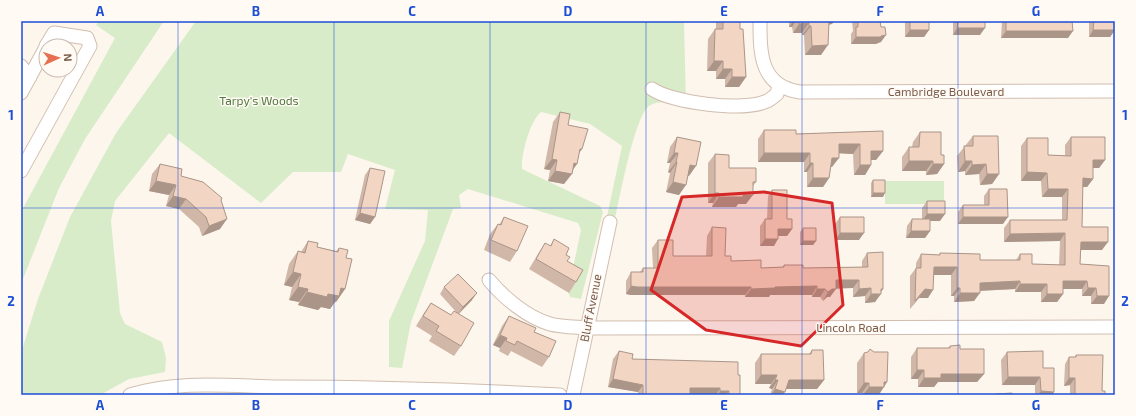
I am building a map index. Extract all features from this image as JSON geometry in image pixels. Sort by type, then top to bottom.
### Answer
[{"type":"street","points":[[652,89],[661,95],[695,104],[744,105],[766,102],[777,94],[779,84],[770,77],[763,64],[760,42],[760,21]]},
{"type":"street","points":[[51,38],[54,32],[87,38],[90,46],[78,68]]},
{"type":"street","points":[[21,93],[38,62]]},
{"type":"street","points":[[21,66],[30,77]]},
{"type":"street","points":[[21,171],[72,78]]},
{"type":"street","name":"Cambridge Boulevard","points":[[779,84],[789,90],[800,92],[1115,91]]},
{"type":"street","name":"Bluff Avenue","points":[[573,395],[610,222]]},
{"type":"street","name":"Lincoln Road","points":[[490,280],[511,302],[529,314],[549,324],[587,328],[1115,327]]},
{"type":"street","points":[[130,395],[150,389],[169,386],[437,389],[560,395]]},
{"type":"highlighted area","points":[[764,192],[832,203],[843,305],[801,346],[706,330],[651,290],[682,197]]},
{"type":"green space","points":[[99,21],[164,21],[85,139],[59,188],[21,284],[21,212],[115,38],[96,25]]},
{"type":"green space","name":"Tarpy's Woods","points":[[196,21],[684,21],[686,105],[667,102],[657,103],[649,106],[643,113],[633,142],[614,223],[606,221],[622,146],[590,124],[541,112],[533,123],[527,138],[523,155],[522,169],[600,206],[603,212],[581,299],[570,297],[568,292],[581,230],[578,223],[468,189],[459,195],[461,208],[453,209],[411,322],[402,368],[389,367],[389,321],[425,241],[428,210],[385,209],[395,170],[348,154],[341,172],[293,172],[261,203],[169,133],[115,201],[111,221],[120,313],[125,324],[162,342],[166,358],[165,372],[129,379],[100,395],[21,395],[21,353],[38,299],[70,217],[116,133]]},
{"type":"green space","points":[[885,181],[944,181],[944,204],[885,204]]},
{"type":"building","points":[[723,21],[740,21],[740,29],[743,29],[746,77],[732,77],[732,69],[723,69],[723,61],[714,61],[715,29],[723,29]]},
{"type":"building","points":[[799,21],[829,21],[828,45],[812,46],[811,26],[809,26],[809,23],[799,24]]},
{"type":"building","points":[[858,21],[880,21],[881,27],[885,27],[886,35],[881,37],[856,37],[856,27],[858,27]]},
{"type":"building","points":[[910,21],[929,21],[929,30],[910,30]]},
{"type":"building","points":[[958,21],[985,21],[985,28],[957,28]]},
{"type":"building","points":[[1006,21],[1072,21],[1073,31],[1006,31]]},
{"type":"building","points":[[1094,21],[1114,21],[1115,30],[1093,30]]},
{"type":"building","points":[[560,112],[570,114],[568,125],[588,129],[582,149],[580,149],[577,164],[574,163],[572,174],[555,171],[557,160],[552,159]]},
{"type":"building","points":[[764,130],[796,130],[796,134],[883,131],[883,151],[871,151],[871,165],[860,165],[860,144],[839,144],[839,158],[832,158],[829,178],[813,178],[813,163],[810,163],[810,153],[764,153]]},
{"type":"building","points":[[920,132],[941,132],[941,155],[944,155],[944,164],[933,164],[933,161],[909,161],[909,147],[919,147]]},
{"type":"building","points":[[973,136],[998,136],[999,174],[987,174],[986,164],[972,165],[972,161],[965,161],[964,146],[973,146]]},
{"type":"building","points":[[677,137],[701,142],[696,166],[690,165],[686,185],[673,182],[678,153],[674,153]]},
{"type":"building","points":[[1071,137],[1105,137],[1105,160],[1093,160],[1093,179],[1083,178],[1082,227],[1108,227],[1108,242],[1081,242],[1080,264],[1109,266],[1109,296],[1097,296],[1096,288],[1088,288],[1087,281],[1063,281],[1063,294],[1047,294],[1047,284],[1020,284],[1020,281],[980,283],[980,293],[960,293],[960,288],[957,288],[957,267],[934,267],[933,290],[925,289],[915,301],[916,268],[921,268],[921,254],[980,254],[980,260],[1020,260],[1020,254],[1032,254],[1032,264],[1065,265],[1065,233],[1010,234],[1010,220],[1067,220],[1068,189],[1048,189],[1047,173],[1027,172],[1027,138],[1048,138],[1048,155],[1071,156]]},
{"type":"building","points":[[715,154],[729,155],[729,168],[756,168],[756,182],[753,182],[753,195],[743,195],[743,197],[719,197],[719,193],[715,193]]},
{"type":"building","points":[[160,164],[182,169],[181,176],[203,182],[222,198],[221,200],[227,219],[209,226],[206,217],[186,199],[173,196],[176,185],[156,181]]},
{"type":"building","points":[[370,168],[385,171],[375,217],[360,213]]},
{"type":"building","points":[[873,180],[885,180],[885,193],[873,193]]},
{"type":"building","points":[[989,189],[1007,189],[1008,217],[963,217],[963,205],[989,205]]},
{"type":"building","points":[[772,190],[787,190],[787,219],[792,219],[792,229],[778,229],[778,239],[765,239],[765,219],[772,219]]},
{"type":"building","points":[[927,201],[945,201],[945,214],[927,214]]},
{"type":"building","points":[[504,217],[528,226],[517,251],[491,240],[498,224],[501,225]]},
{"type":"building","points":[[840,217],[864,217],[864,233],[840,233]]},
{"type":"building","points":[[912,219],[930,219],[930,231],[911,231]]},
{"type":"building","points":[[712,227],[726,228],[725,256],[731,256],[731,261],[761,260],[761,268],[784,267],[784,265],[803,265],[803,268],[868,267],[867,253],[883,252],[883,289],[881,289],[881,294],[871,294],[871,288],[859,289],[859,280],[836,280],[836,289],[832,289],[828,292],[825,289],[817,289],[817,286],[751,289],[751,287],[631,286],[631,272],[643,272],[643,268],[658,268],[658,240],[673,240],[673,256],[712,256]]},
{"type":"building","points":[[803,228],[816,228],[816,241],[803,241]]},
{"type":"building","points":[[554,239],[569,248],[566,255],[570,257],[567,261],[583,270],[576,282],[536,259],[545,243],[551,246]]},
{"type":"building","points":[[308,241],[318,243],[317,247],[338,252],[339,248],[348,250],[346,258],[352,259],[345,289],[341,288],[339,296],[328,294],[327,297],[307,292],[308,289],[298,287],[301,274],[293,272],[298,251],[305,253]]},
{"type":"building","points":[[458,274],[477,293],[463,307],[444,287]]},
{"type":"building","points":[[431,303],[451,315],[454,311],[474,323],[461,346],[436,331],[439,326],[423,316]]},
{"type":"building","points":[[509,316],[536,328],[534,332],[556,341],[549,357],[517,341],[515,345],[506,341],[507,338],[500,335]]},
{"type":"building","points":[[960,345],[960,349],[984,349],[984,374],[941,374],[941,378],[924,378],[924,370],[917,370],[917,348],[950,348],[950,346]]},
{"type":"building","points":[[870,349],[874,352],[888,352],[887,382],[884,382],[884,387],[869,387],[869,383],[864,383],[864,353],[868,352]]},
{"type":"building","points":[[812,350],[823,350],[824,380],[789,380],[785,392],[775,389],[778,380],[775,380],[777,375],[761,375],[761,354],[811,354]]},
{"type":"building","points":[[619,351],[633,354],[632,359],[738,362],[738,375],[740,375],[740,395],[729,395],[729,391],[720,391],[720,388],[690,388],[690,395],[643,395],[643,385],[613,379]]},
{"type":"building","points":[[1043,351],[1043,368],[1054,368],[1054,392],[1041,391],[1040,377],[1008,377],[1007,352]]},
{"type":"building","points":[[1076,355],[1103,355],[1102,391],[1105,391],[1105,395],[1075,395],[1075,378],[1069,378],[1069,357],[1076,357]]},
{"type":"building","points":[[1012,393],[1012,395],[996,395],[996,394]]}]
